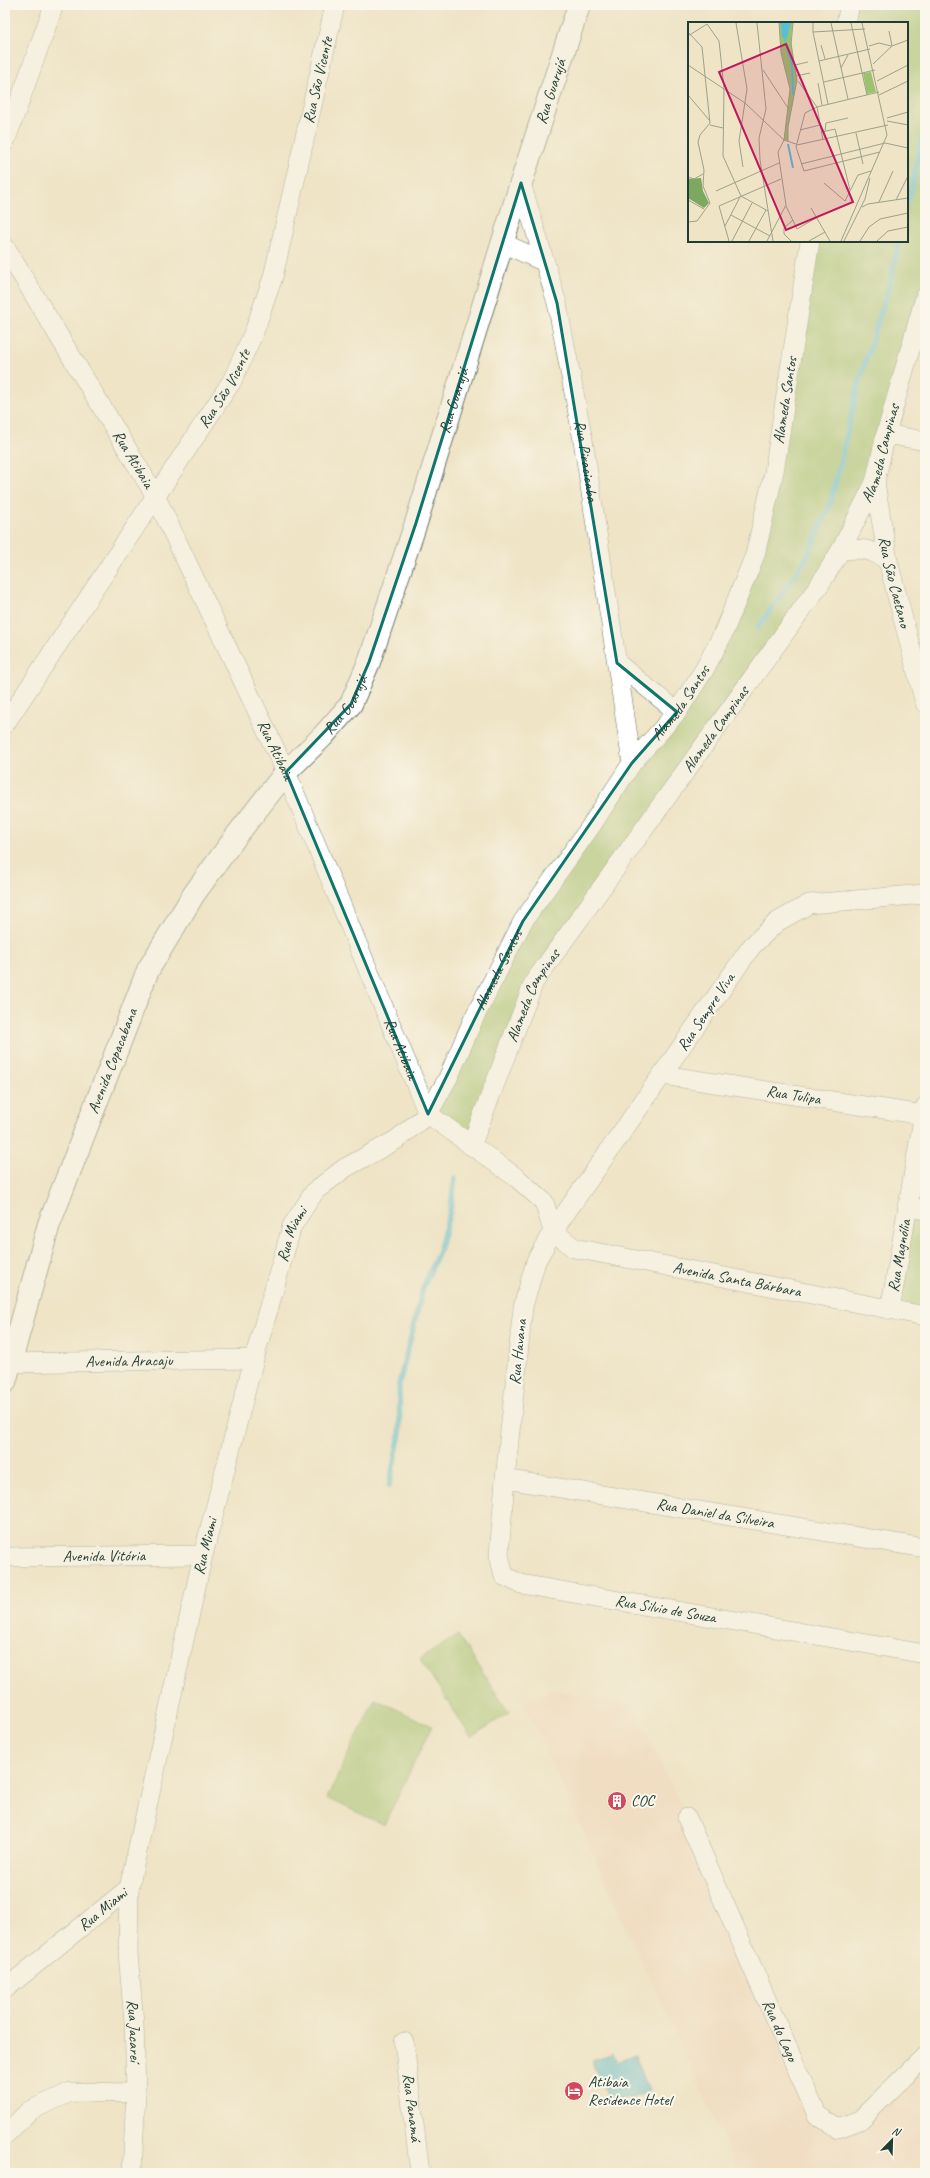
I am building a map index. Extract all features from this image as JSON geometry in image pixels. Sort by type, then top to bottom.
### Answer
[{"type":"street","points":[[5,142],[54,5]]},
{"type":"street","name":"Rua São Vicente","points":[[5,724],[232,380],[254,332],[273,277],[335,5]]},
{"type":"street","name":"Rua Guarujá","points":[[286,772],[323,736],[352,704],[369,662],[416,523],[502,243],[579,5]]},
{"type":"street","points":[[846,22],[850,5]]},
{"type":"street","name":"Rua Piracicaba","points":[[521,183],[557,303],[583,440],[632,763]]},
{"type":"street","name":"Alameda Santos","points":[[428,1114],[448,1078],[473,1020],[523,921],[591,826],[632,763],[677,712],[704,670],[722,636],[755,555],[774,472],[810,242]]},
{"type":"street","points":[[502,243],[545,262]]},
{"type":"street","name":"Rua Atibaia","points":[[5,247],[155,495],[286,772],[428,1114]]},
{"type":"street","name":"Alameda Campinas","points":[[471,1146],[534,982],[820,584],[840,550],[875,482],[886,434],[925,297]]},
{"type":"street","points":[[886,434],[925,441]]},
{"type":"street","name":"Rua São Caetano","points":[[875,482],[888,561],[925,703]]},
{"type":"street","points":[[840,550],[858,548],[873,550],[888,561]]},
{"type":"street","points":[[617,663],[677,712]]},
{"type":"street","name":"Avenida Copacabana","points":[[6,1369],[49,1224],[148,970],[194,894],[286,772]]},
{"type":"street","name":"Rua Sempre Viva","points":[[553,1232],[751,947],[777,922],[809,904],[925,894]]},
{"type":"street","name":"Rua Tulipa","points":[[663,1075],[924,1111]]},
{"type":"street","name":"Rua Magnólia","points":[[890,1310],[916,1208],[924,1111]]},
{"type":"street","points":[[428,1114],[518,1178],[544,1202],[553,1232]]},
{"type":"street","name":"Rua Miami","points":[[5,1989],[128,1888],[203,1555],[254,1359],[292,1226],[315,1191],[345,1168],[396,1140],[428,1114]]},
{"type":"street","name":"Avenida Santa Bárbara","points":[[553,1232],[574,1248],[925,1316]]},
{"type":"street","name":"Rua Havana","points":[[505,1479],[523,1307],[536,1261],[553,1232]]},
{"type":"street","name":"Avenida Aracaju","points":[[6,1369],[254,1359]]},
{"type":"street","name":"Rua Daniel da Silveira","points":[[505,1479],[925,1548]]},
{"type":"street","name":"Rua Silvio de Souza","points":[[505,1479],[500,1555],[504,1576],[521,1584],[925,1654]]},
{"type":"street","name":"Avenida Vitória","points":[[5,1557],[203,1555]]},
{"type":"street","name":"Rua do Lago","points":[[687,1818],[817,2115],[838,2128],[860,2120],[925,2056]]},
{"type":"street","name":"Rua Jacareí","points":[[128,1888],[128,1953],[134,2023],[136,2094],[132,2173]]},
{"type":"street","name":"Rua Panamá","points":[[404,2042],[420,2173]]},
{"type":"street","points":[[5,2135],[30,2111],[72,2092],[136,2094]]},
{"type":"highlighted area","points":[[521,183],[557,303],[617,663],[677,712],[632,763],[523,921],[428,1114],[286,772],[351,704],[369,662],[416,523]]},
{"type":"shaded area","points":[[551,1689],[633,1705],[687,1818],[817,2115],[838,2128],[925,2056],[925,2173],[739,2173],[524,1703]]},
{"type":"green space","points":[[850,5],[925,5],[925,296],[886,434],[841,550],[559,946],[471,1146],[428,1114],[523,921],[677,712],[755,555],[810,242],[908,242],[908,22],[846,22]]},
{"type":"green space","points":[[907,1206],[925,1210],[925,1316],[890,1310]]},
{"type":"green space","points":[[458,1635],[509,1713],[471,1737],[420,1659]]},
{"type":"green space","points":[[375,1699],[432,1726],[384,1825],[327,1798]]},
{"type":"water","points":[[613,2053],[617,2062],[635,2055],[649,2091],[630,2099],[629,2096],[610,2104],[592,2061]]},
{"type":"waterway","points":[[908,200],[912,188],[925,122]]},
{"type":"waterway","points":[[758,627],[806,559],[830,505],[860,379],[890,283],[899,242]]},
{"type":"waterway","points":[[389,1486],[400,1434],[399,1384],[423,1288],[439,1251],[450,1211],[455,1178]]},
{"type":"place","name":"COC","points":[[617,1801]]},
{"type":"place","name":"Atibaia Residence Hotel","points":[[574,2091]]}]
